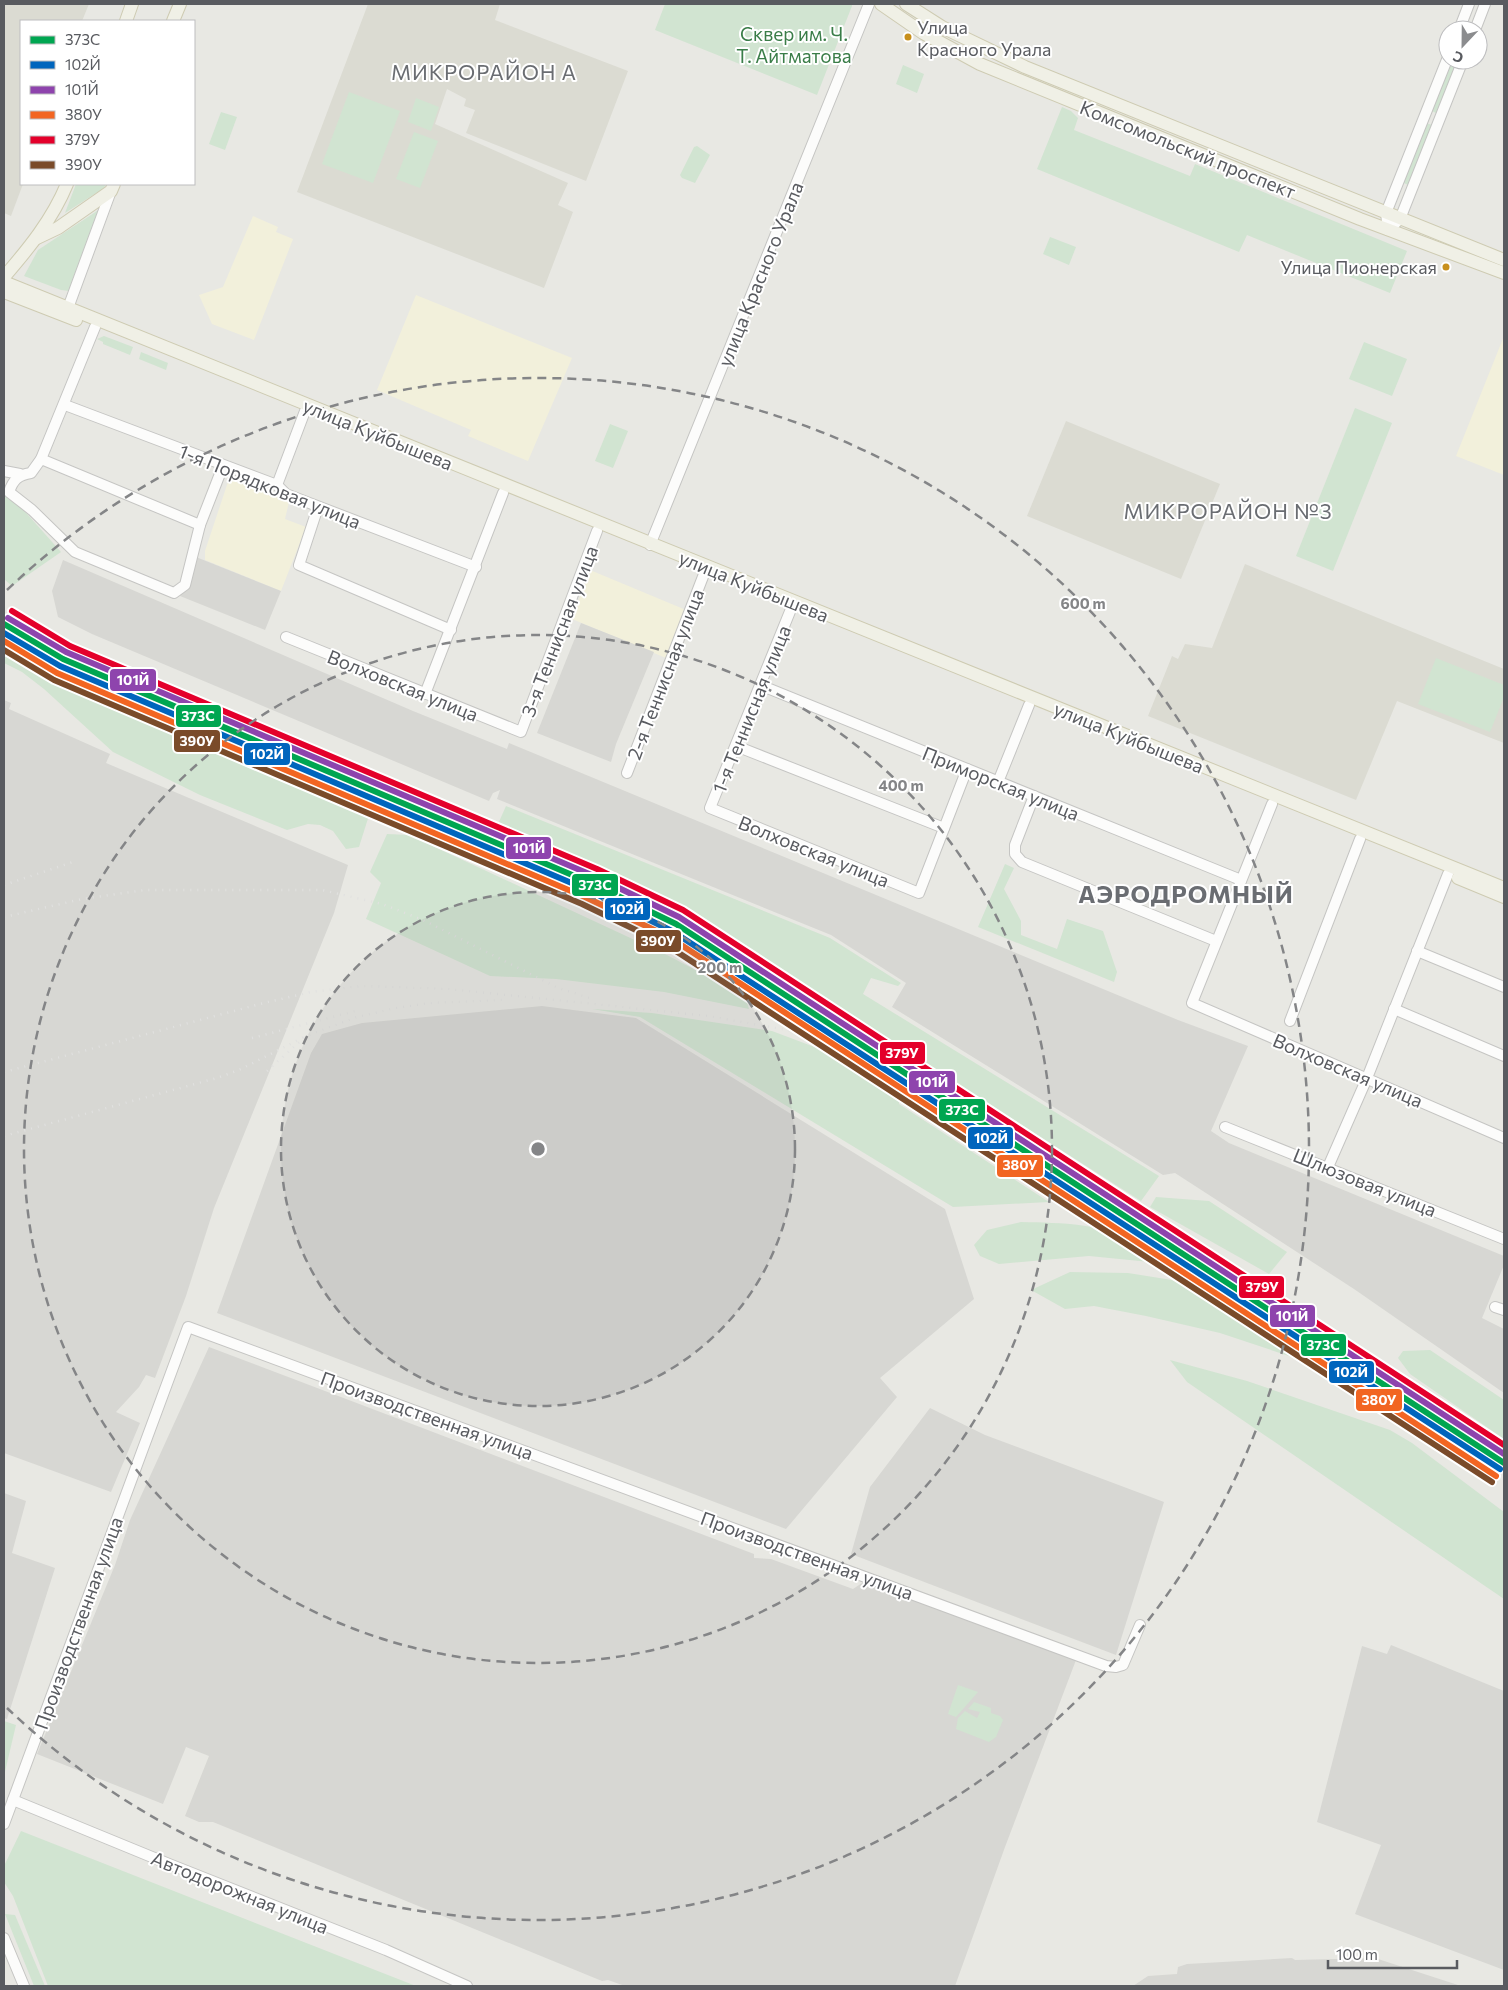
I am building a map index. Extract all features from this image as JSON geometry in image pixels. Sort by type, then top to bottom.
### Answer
[{"type":"main road","points":[[126,20],[132,4]]},
{"type":"main road","points":[[173,20],[180,4]]},
{"type":"main road","name":"Комсомольский проспект","points":[[881,4],[922,32],[980,64],[1388,230],[1504,273]]},
{"type":"main road","name":"Комсомольский проспект","points":[[906,4],[942,27],[1025,67],[1504,260]]},
{"type":"main road","points":[[4,277],[36,238],[52,214],[66,185]]},
{"type":"main road","points":[[36,238],[58,228],[112,187]]},
{"type":"main road","points":[[1426,243],[1421,238],[1424,234],[1458,242]]},
{"type":"main road","name":"улица Куйбышева","points":[[4,282],[306,408],[792,606],[1449,870],[1504,888]]},
{"type":"main road","name":"улица Куйбышева","points":[[4,292],[306,408]]},
{"type":"main road","name":"улица Куйбышева","points":[[505,489],[598,531],[649,548],[704,574],[792,606]]},
{"type":"main road","name":"улица Куйбышева","points":[[1449,870],[1504,897]]},
{"type":"street","name":"улица Красного Урала","points":[[649,548],[869,4]]},
{"type":"street","points":[[1463,20],[1470,4]]},
{"type":"street","points":[[1479,20],[1485,4]]},
{"type":"street","points":[[1388,230],[1386,213],[1443,70]]},
{"type":"street","points":[[1388,230],[1400,219],[1459,70]]},
{"type":"street","points":[[1425,115],[1439,120]]},
{"type":"street","points":[[68,308],[112,187]]},
{"type":"street","points":[[4,472],[31,473],[41,459],[65,405],[95,328]]},
{"type":"street","name":"1-я Порядковая улица","points":[[65,405],[277,485],[286,494],[476,567]]},
{"type":"street","points":[[277,485],[306,408]]},
{"type":"street","points":[[41,459],[200,526]]},
{"type":"street","points":[[20,474],[12,483],[9,492],[32,510],[75,552],[174,593],[185,585],[200,526],[223,466]]},
{"type":"street","points":[[425,694],[505,489]]},
{"type":"street","points":[[318,507],[299,565],[451,630]]},
{"type":"street","name":"3-я Теннисная улица","points":[[521,732],[598,531]]},
{"type":"street","name":"2-я Теннисная улица","points":[[626,773],[704,574]]},
{"type":"street","name":"1-я Теннисная улица","points":[[710,808],[792,606]]},
{"type":"street","name":"Волховская улица","points":[[286,637],[521,732]]},
{"type":"street","name":"Приморская улица","points":[[760,685],[1241,880]]},
{"type":"street","points":[[998,782],[1030,702]]},
{"type":"street","points":[[736,746],[944,828],[967,769]]},
{"type":"street","points":[[1034,796],[1015,845],[1015,854],[1022,862],[1216,941],[1274,800]]},
{"type":"street","name":"Волховская улица","points":[[710,808],[919,893],[944,828]]},
{"type":"street","points":[[1290,1021],[1361,835]]},
{"type":"street","points":[[1328,1167],[1367,1078],[1449,870]]},
{"type":"street","name":"Волховская улица","points":[[1216,941],[1192,1003],[1504,1138]]},
{"type":"street","points":[[1417,952],[1504,987]]},
{"type":"street","points":[[1394,1009],[1504,1056]]},
{"type":"street","name":"Шлюзовая улица","points":[[1225,1127],[1504,1239]]},
{"type":"street","name":"Производственная улица","points":[[4,1824],[188,1327],[1106,1666],[1116,1667],[1123,1664],[1140,1625]]},
{"type":"street","name":"Автодорожная улица","points":[[13,1800],[386,1950],[467,1986]]},
{"type":"street","points":[[4,1938],[24,1986]]},
{"type":"shaded area","points":[[4,4],[89,4],[82,20],[20,20],[20,185],[23,185],[11,216],[4,213]]},
{"type":"shaded area","points":[[368,4],[500,4],[495,20],[628,71],[586,181],[466,133],[475,110],[464,106],[466,99],[447,89],[435,124],[568,183],[558,205],[573,212],[544,288],[297,192]]},
{"type":"shaded area","points":[[253,216],[278,227],[276,232],[293,239],[254,340],[212,324],[199,295],[223,287]]},
{"type":"shaded area","points":[[416,295],[572,358],[528,461],[468,436],[471,430],[377,390]]},
{"type":"shaded area","points":[[1504,336],[1504,475],[1456,456]]},
{"type":"shaded area","points":[[1066,421],[1220,484],[1181,579],[1027,516]]},
{"type":"shaded area","points":[[229,479],[289,502],[285,519],[306,527],[281,591],[205,560],[205,551]]},
{"type":"shaded area","points":[[196,557],[281,591],[265,630],[180,596]]},
{"type":"shaded area","points":[[63,560],[413,711],[507,749],[509,743],[1178,1020],[1248,1046],[1211,1131],[1229,1143],[1504,1256],[1504,1265],[1482,1318],[1504,1329],[1504,1393],[1354,1289],[1175,1173],[1163,1175],[892,1007],[906,983],[831,935],[497,799],[500,790],[493,793],[489,801],[92,634],[58,617],[52,591]]},
{"type":"shaded area","points":[[1245,564],[1504,669],[1504,743],[1397,701],[1356,800],[1148,716],[1172,656],[1178,659],[1185,644],[1212,648]]},
{"type":"shaded area","points":[[590,570],[686,610],[666,658],[572,619]]},
{"type":"shaded area","points":[[581,623],[654,652],[616,744],[611,762],[537,733]]},
{"type":"shaded area","points":[[4,700],[11,703],[9,709],[110,754],[106,763],[348,865],[334,913],[214,1208],[186,1296],[155,1378],[146,1375],[139,1387],[116,1412],[140,1423],[111,1492],[4,1453]]},
{"type":"shaded area","points":[[542,1006],[636,1018],[945,1209],[974,1299],[880,1378],[897,1397],[786,1529],[217,1313],[311,1053],[322,1034],[362,1023]]},
{"type":"shaded area","points":[[209,1347],[754,1554],[754,1558],[771,1559],[853,1589],[865,1581],[1076,1660],[955,1986],[625,1986],[608,1980],[602,1981],[213,1822],[199,1822],[185,1816],[209,1756],[186,1747],[163,1804],[37,1754],[115,1565],[130,1520]]},
{"type":"shaded area","points":[[930,1408],[985,1435],[1164,1502],[1116,1655],[851,1554],[870,1487]]},
{"type":"shaded area","points":[[4,1493],[26,1501],[12,1553],[55,1568],[7,1719],[4,1718]]},
{"type":"shaded area","points":[[1391,1645],[1504,1691],[1504,1970],[1355,1914],[1381,1845],[1317,1822],[1362,1646],[1387,1654]]},
{"type":"shaded area","points":[[1292,1958],[1295,1960],[1375,1958],[1461,1986],[1133,1986],[1148,1976],[1177,1974],[1178,1967],[1187,1964]]},
{"type":"green space","name":"Сквер им. Ч. Т. Айтматова","points":[[665,4],[852,4],[852,6],[817,95],[655,30]]},
{"type":"green space","points":[[903,65],[924,74],[917,93],[896,84]]},
{"type":"green space","points":[[1448,70],[1454,70],[1436,113],[1432,111]]},
{"type":"green space","points":[[349,92],[400,111],[373,183],[322,164]]},
{"type":"green space","points":[[416,98],[439,107],[431,131],[408,122]]},
{"type":"green space","points":[[1062,107],[1071,111],[1078,118],[1074,130],[1190,176],[1195,164],[1407,251],[1390,293],[1247,235],[1239,252],[1037,169]]},
{"type":"green space","points":[[221,112],[237,117],[225,150],[209,144]]},
{"type":"green space","points":[[1426,123],[1432,125],[1408,185],[1402,182]]},
{"type":"green space","points":[[414,132],[438,141],[420,188],[396,179]]},
{"type":"green space","points":[[697,146],[710,155],[695,183],[682,178],[680,175],[694,147]]},
{"type":"green space","points":[[76,185],[106,185],[104,188],[65,213]]},
{"type":"green space","points":[[103,207],[69,291],[61,290],[24,276],[38,250]]},
{"type":"green space","points":[[1050,237],[1076,247],[1069,265],[1043,254]]},
{"type":"green space","points":[[104,336],[133,347],[130,355],[103,344],[103,342],[97,339]]},
{"type":"green space","points":[[1364,342],[1407,359],[1392,396],[1349,379]]},
{"type":"green space","points":[[141,352],[168,363],[166,370],[139,359]]},
{"type":"green space","points":[[1355,408],[1392,423],[1333,571],[1296,556]]},
{"type":"green space","points":[[610,424],[628,431],[613,468],[595,461]]},
{"type":"green space","points":[[4,488],[61,552],[12,586],[4,579]]},
{"type":"green space","points":[[4,644],[146,711],[371,809],[359,847],[346,849],[333,831],[320,825],[308,824],[287,830],[200,795],[113,752],[44,689],[22,672],[4,663]]},
{"type":"green space","points":[[1436,658],[1504,685],[1504,697],[1490,732],[1418,704]]},
{"type":"green space","points":[[506,806],[830,938],[901,983],[898,986],[871,978],[863,994],[1159,1176],[1141,1201],[687,911],[498,824]]},
{"type":"green space","points":[[387,834],[409,835],[667,955],[745,996],[749,1009],[664,992],[556,979],[490,976],[366,919],[381,883],[370,872]]},
{"type":"green space","points":[[1005,864],[1014,868],[1004,889],[1021,921],[1021,935],[1057,949],[1067,919],[1103,931],[1117,972],[1114,982],[978,927]]},
{"type":"green space","points":[[592,1009],[652,1013],[772,1031],[857,1063],[900,1093],[899,1104],[1049,1202],[953,1207],[640,1017]]},
{"type":"green space","points":[[1156,1197],[1209,1201],[1287,1252],[1269,1274],[1150,1207]]},
{"type":"green space","points":[[1021,1222],[1098,1228],[1127,1237],[1141,1244],[1170,1264],[1089,1256],[999,1264],[980,1256],[974,1245],[987,1230]]},
{"type":"green space","points":[[1070,1272],[1128,1273],[1172,1280],[1284,1334],[1316,1365],[1220,1333],[1146,1316],[1094,1306],[1065,1309],[1031,1290]]},
{"type":"green space","points":[[1430,1350],[1504,1400],[1504,1439],[1410,1374],[1398,1358],[1403,1351]]},
{"type":"green space","points":[[1170,1360],[1247,1381],[1390,1430],[1412,1443],[1504,1512],[1504,1599],[1187,1382]]},
{"type":"green space","points":[[958,1685],[978,1692],[956,1717],[948,1714]]},
{"type":"green space","points":[[974,1702],[991,1708],[991,1713],[1000,1716],[1003,1720],[996,1737],[989,1742],[956,1729],[958,1718],[965,1711],[977,1718],[980,1712],[968,1709]]},
{"type":"green space","points":[[4,1721],[16,1725],[4,1776]]},
{"type":"green space","points":[[21,1831],[416,1986],[48,1986],[13,1896],[4,1882],[4,1866]]},
{"type":"green space","points":[[5,1914],[15,1915],[45,1986],[34,1986]]},
{"type":"railway","points":[[4,885],[73,862]]},
{"type":"railway","points":[[4,917],[82,899],[145,890],[322,890],[382,904],[423,920],[558,988],[593,999]]},
{"type":"railway","points":[[4,1072],[264,1003],[311,992],[362,986],[449,989],[708,1016],[793,1031],[826,1042],[876,1063],[921,1089],[1197,1269]]},
{"type":"railway","points":[[267,1071],[306,1036],[357,1017],[429,1003],[502,1000]]},
{"type":"railway","points":[[252,1038],[359,1010]]},
{"type":"railway","points":[[4,1136],[217,1078],[239,1070],[306,1036]]},
{"type":"transit line","name":"379У","points":[[12,611],[70,646],[597,869],[683,910],[1504,1445]]},
{"type":"transit line","name":"101Й","points":[[8,618],[66,652],[594,876],[679,917],[1504,1454]]},
{"type":"transit line","name":"373C","points":[[4,624],[63,659],[591,883],[676,924],[1504,1463]]},
{"type":"transit line","name":"102Й","points":[[4,633],[60,666],[588,890],[672,931],[1500,1469]]},
{"type":"transit line","name":"380У","points":[[4,641],[57,673],[585,897],[669,937],[1496,1476]]},
{"type":"transit line","name":"390У","points":[[4,650],[54,680],[582,904],[665,944],[1492,1482]]},
{"type":"place","name":"Улица Красного Урала","points":[[908,37]]},
{"type":"place","name":"Улица Пионерская","points":[[1446,267]]},
{"type":"district","name":"МИКРОРАЙОН А","points":[[484,71]]},
{"type":"district","name":"МИКРОРАЙОН №3","points":[[1228,510]]},
{"type":"district","name":"АЭРОДРОМНЫЙ","points":[[1186,893]]}]
